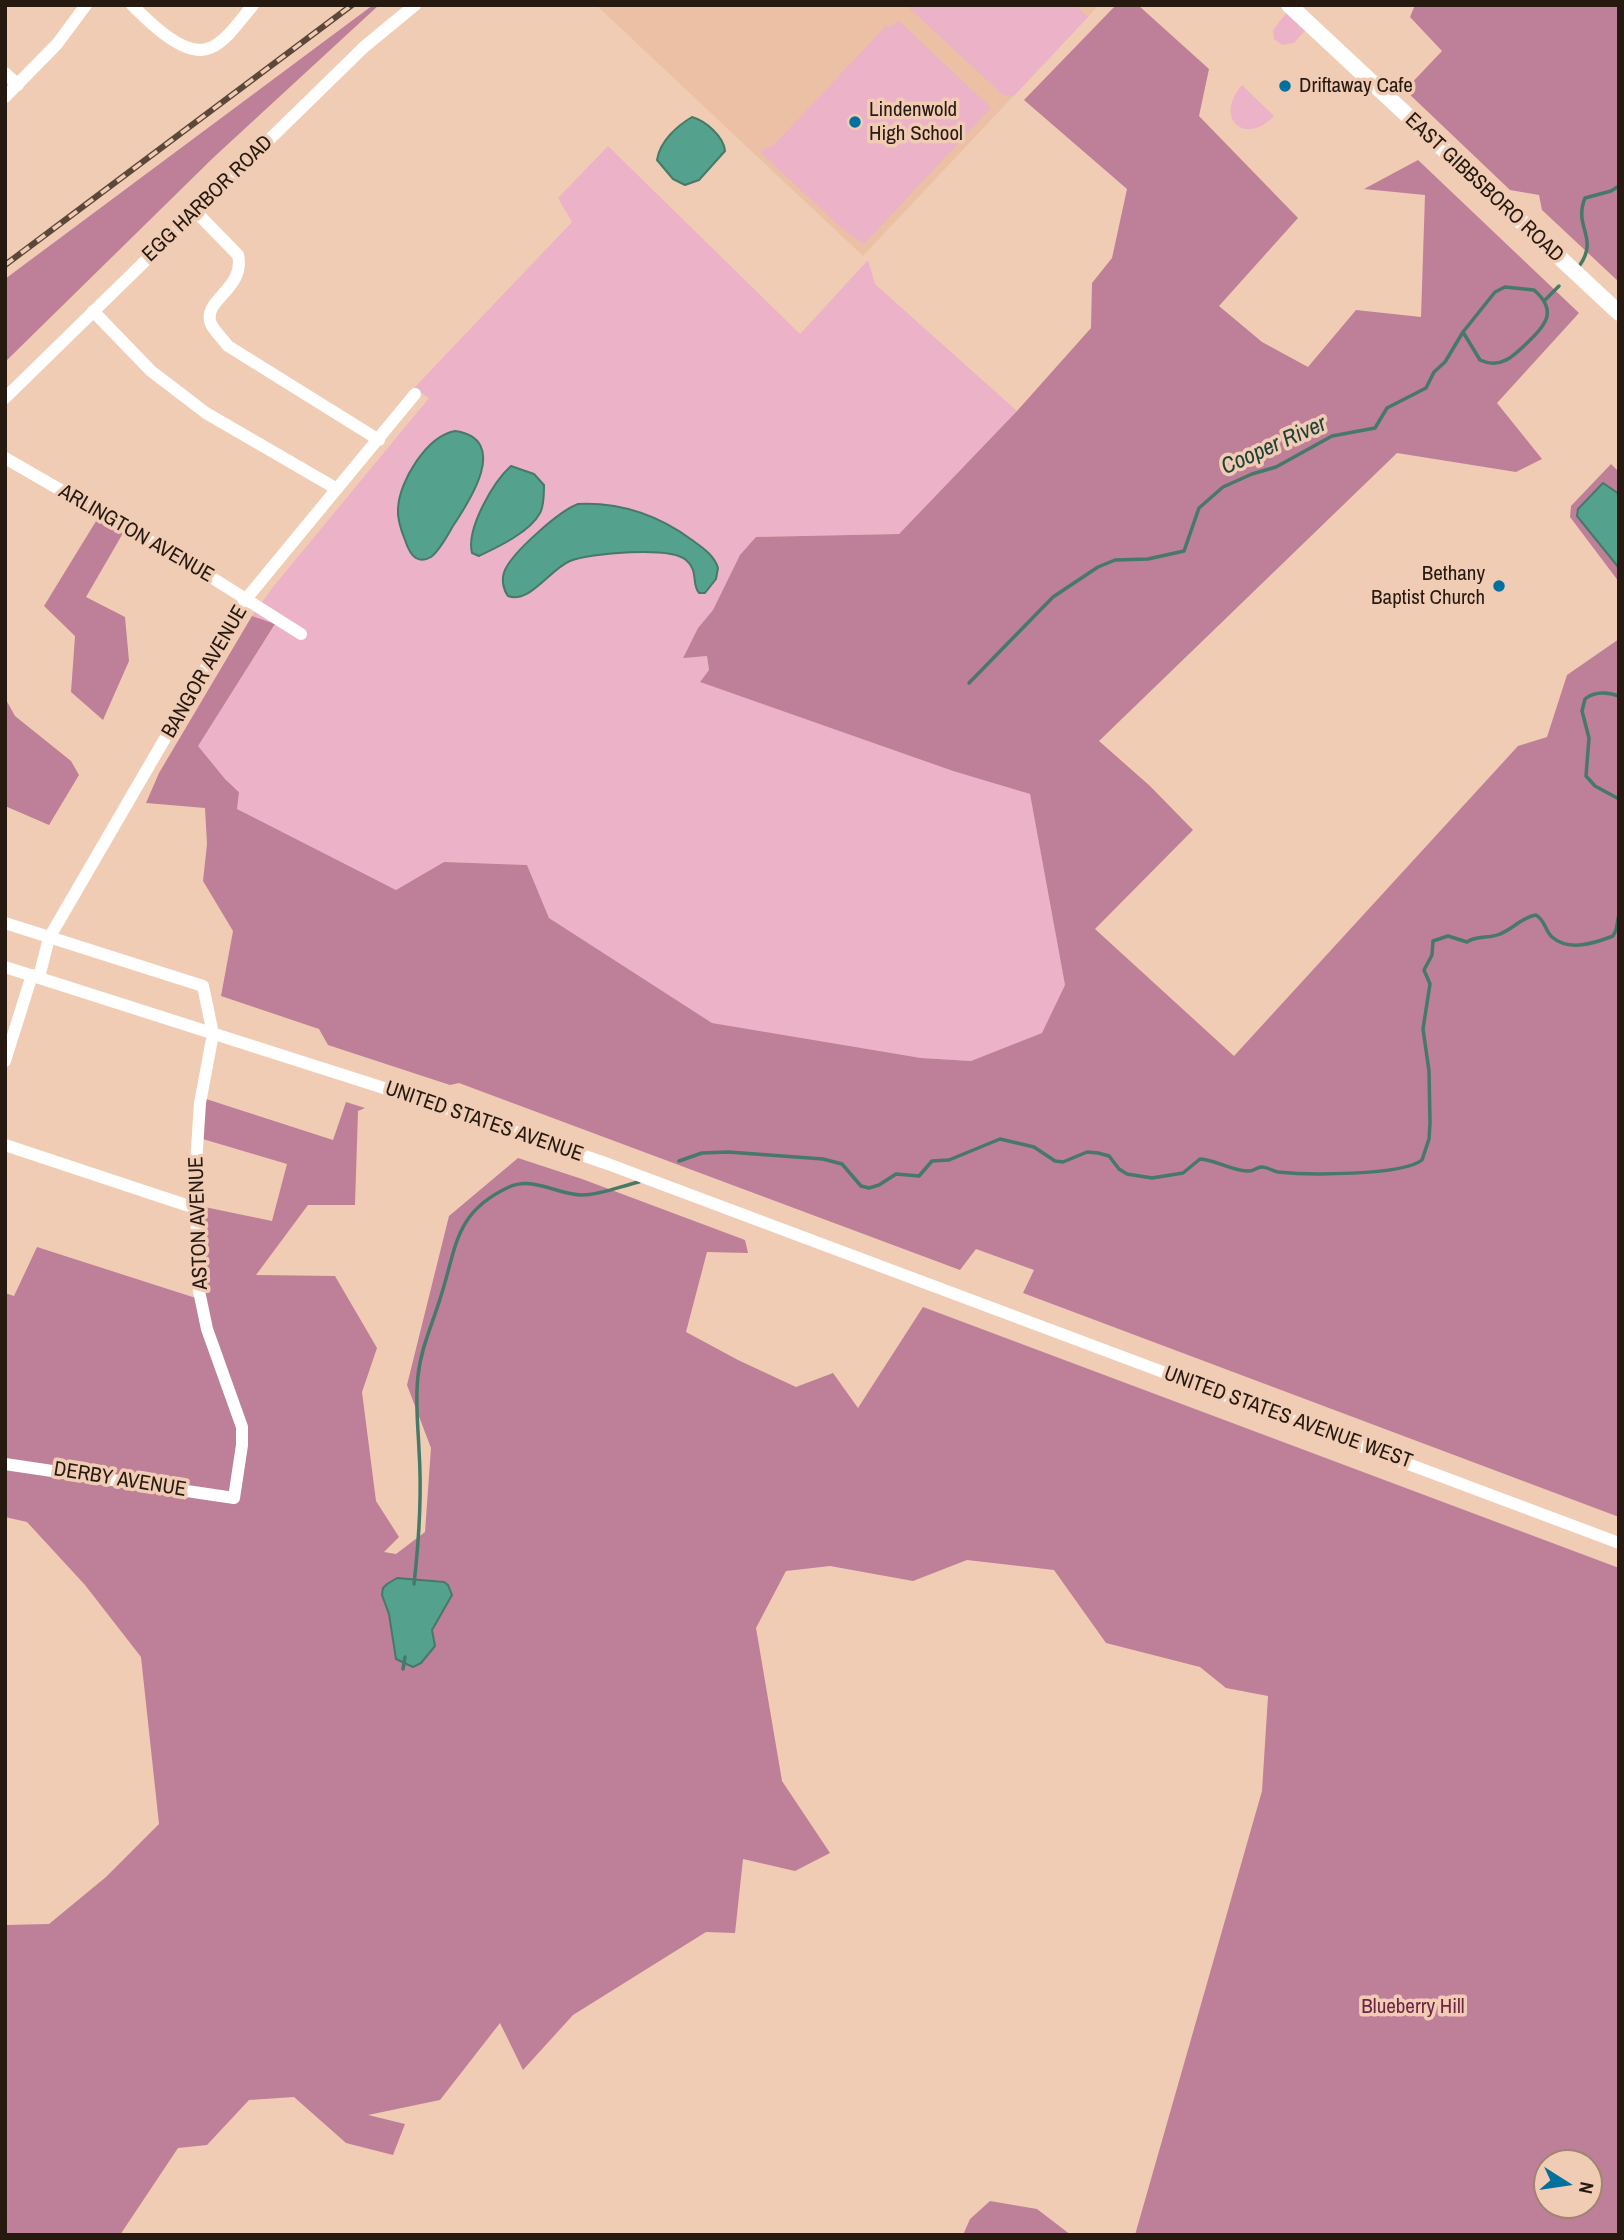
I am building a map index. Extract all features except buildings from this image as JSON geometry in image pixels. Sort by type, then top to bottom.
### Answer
[{"type":"main road","name":"EAST GIBBSBORO ROAD","points":[[1289,5],[1619,313]]},
{"type":"street","points":[[5,97],[57,44],[86,5]]},
{"type":"street","points":[[132,5],[157,29],[180,45],[200,49],[210,48],[229,33],[253,5]]},
{"type":"street","name":"EGG HARBOR ROAD","points":[[5,398],[364,47],[415,5]]},
{"type":"street","points":[[5,73],[18,85]]},
{"type":"street","points":[[195,211],[238,256],[240,264],[238,278],[212,308],[209,318],[228,346],[379,440]]},
{"type":"street","points":[[93,311],[150,371],[206,413],[337,489]]},
{"type":"street","name":"BANGOR AVENUE","points":[[5,1060],[49,938],[246,599],[415,394]]},
{"type":"street","name":"ARLINGTON AVENUE","points":[[5,458],[301,634]]},
{"type":"street","points":[[5,923],[49,938]]},
{"type":"street","name":"ASTON AVENUE","points":[[49,938],[203,986],[213,1034],[200,1103],[195,1208],[199,1291],[207,1329],[242,1427],[234,1498]]},
{"type":"street","name":"UNITED STATES AVENUE","points":[[5,967],[437,1105],[582,1155],[956,1295]]},
{"type":"street","points":[[5,1145],[195,1208]]},
{"type":"street","name":"UNITED STATES AVENUE WEST","points":[[956,1295],[1619,1543]]},
{"type":"street","name":"DERBY AVENUE","points":[[5,1464],[234,1498]]},
{"type":"shaded area","name":"Lindenwold High School","points":[[596,5],[1099,5],[863,256]]},
{"type":"shaded area","points":[[906,5],[1075,5],[1088,17],[1014,96],[1003,95]]},
{"type":"shaded area","points":[[1291,7],[1310,25],[1294,43],[1282,45],[1274,39],[1273,30]]},
{"type":"shaded area","points":[[899,21],[991,108],[864,244],[845,231],[762,154],[761,150],[773,146],[886,26]]},
{"type":"shaded area","points":[[1242,85],[1274,116],[1253,129],[1243,129],[1232,117],[1234,97]]},
{"type":"shaded area","points":[[608,146],[800,334],[868,260],[875,284],[1017,411],[899,534],[756,537],[713,610],[698,628],[683,657],[707,656],[709,670],[700,682],[953,771],[1030,794],[1065,985],[1043,1033],[971,1061],[921,1058],[712,1023],[549,918],[527,865],[444,862],[396,890],[236,809],[239,791],[197,746],[275,625],[252,616],[429,398],[414,388],[572,222],[558,198]],"holes":[[[483,460],[474,492],[434,554],[426,560],[411,554],[400,520],[401,498],[415,465]],[[511,466],[525,470],[537,478],[544,485],[544,497],[530,524],[495,548],[479,515]],[[578,504],[595,504],[626,509],[655,519],[683,534],[709,554],[718,568],[716,579],[705,593],[699,593],[693,568],[686,559],[665,553],[630,552],[572,560],[554,571],[529,593],[504,591],[503,575],[517,552],[537,532]]]},
{"type":"green space","points":[[373,5],[379,5],[214,157],[5,362],[5,279]]},
{"type":"green space","points":[[1116,5],[1138,5],[1209,69],[1199,116],[1298,218],[1219,306],[1262,342],[1308,367],[1356,310],[1421,317],[1425,195],[1364,189],[1418,160],[1579,313],[1497,403],[1542,459],[1516,472],[1397,453],[1099,741],[1150,786],[1193,830],[1095,929],[1234,1056],[1518,746],[1547,737],[1567,675],[1619,639],[1619,1517],[1023,1293],[1034,1270],[976,1249],[960,1270],[459,1083],[450,1085],[328,1045],[319,1029],[221,996],[233,931],[203,881],[207,844],[205,808],[146,803],[159,773],[252,616],[275,624],[198,746],[239,792],[237,809],[396,890],[444,862],[527,865],[549,918],[712,1023],[921,1058],[971,1061],[1042,1033],[1065,985],[1030,794],[953,771],[700,682],[709,670],[707,656],[683,658],[698,628],[713,610],[740,555],[756,537],[899,534],[1017,411],[1091,328],[1092,283],[1112,258],[1127,189],[1024,100]]},
{"type":"green space","points":[[1415,5],[1619,5],[1619,282],[1542,210],[1539,195],[1510,190],[1405,90],[1442,51],[1410,17]]},
{"type":"green space","points":[[1611,464],[1619,472],[1619,582],[1570,517],[1571,506]]},
{"type":"green space","points":[[101,513],[126,528],[86,597],[125,617],[129,661],[103,720],[71,692],[75,636],[44,606]]},
{"type":"green space","points":[[5,698],[15,716],[71,761],[79,775],[49,825],[5,806]]},
{"type":"green space","name":"Blueberry Hill","points":[[203,1098],[333,1140],[346,1102],[365,1108],[358,1111],[355,1205],[308,1205],[256,1275],[335,1276],[377,1348],[362,1392],[376,1501],[399,1537],[384,1552],[396,1554],[425,1532],[431,1448],[407,1385],[449,1216],[518,1158],[745,1240],[748,1253],[707,1252],[686,1332],[796,1387],[833,1373],[858,1408],[923,1307],[1619,1568],[1619,2235],[1135,2235],[1262,1791],[1268,1696],[1226,1688],[1200,1667],[1106,1643],[1054,1570],[967,1560],[913,1581],[830,1566],[786,1571],[756,1628],[782,1781],[830,1853],[795,1871],[743,1859],[735,1933],[706,1932],[573,2015],[523,2070],[500,2023],[440,2100],[368,2115],[405,2124],[393,2155],[346,2143],[294,2097],[249,2100],[207,2145],[178,2148],[120,2235],[5,2235],[5,1925],[49,1924],[106,1877],[159,1824],[141,1657],[85,1585],[27,1522],[5,1517],[5,1293],[14,1296],[37,1247],[202,1300],[195,1205],[272,1221],[287,1164],[196,1137]]},
{"type":"green space","points":[[990,2201],[1037,2209],[1071,2235],[963,2235],[970,2219]]},
{"type":"water","points":[[692,117],[713,130],[725,151],[699,180],[685,185],[673,179],[657,160],[670,135]]},
{"type":"water","points":[[455,431],[472,436],[481,446],[481,472],[468,502],[440,547],[431,557],[420,560],[410,553],[399,521],[403,486],[425,450],[434,441]]},
{"type":"water","points":[[511,466],[534,474],[544,485],[541,510],[521,533],[479,556],[472,553],[471,543],[477,519],[496,483]]},
{"type":"water","points":[[1603,483],[1619,494],[1619,568],[1577,516],[1578,509]]},
{"type":"water","points":[[578,504],[624,508],[652,517],[679,531],[711,556],[718,568],[716,579],[705,593],[699,593],[694,573],[686,560],[664,553],[611,553],[570,561],[532,591],[516,597],[508,596],[503,580],[510,562],[549,523]]},
{"type":"water","points":[[397,1578],[444,1582],[452,1595],[432,1630],[435,1646],[421,1663],[413,1667],[396,1659],[389,1614],[382,1595],[383,1588]]},
{"type":"waterway","name":"Cooper River","points":[[1580,265],[1587,247],[1582,217],[1585,198],[1619,186]]},
{"type":"waterway","name":"Cooper River","points":[[1544,301],[1559,286]]},
{"type":"waterway","name":"Cooper River","points":[[969,683],[1053,597],[1098,567],[1115,560],[1148,559],[1184,551],[1199,508],[1223,487],[1276,467],[1332,436],[1375,428],[1387,408],[1426,388],[1434,372],[1445,362],[1463,332],[1495,292],[1505,287],[1534,290],[1547,310],[1547,317],[1541,329],[1518,351],[1501,362],[1488,363],[1480,360],[1463,332]]},
{"type":"waterway","points":[[1619,696],[1597,693],[1585,699],[1582,711],[1589,738],[1586,776],[1595,786],[1619,799]]},
{"type":"waterway","points":[[679,1161],[702,1153],[728,1152],[823,1159],[842,1164],[861,1186],[869,1188],[896,1174],[919,1176],[932,1161],[949,1160],[1000,1139],[1034,1147],[1055,1161],[1063,1162],[1087,1152],[1098,1153],[1109,1156],[1119,1169],[1127,1174],[1152,1178],[1183,1173],[1200,1159],[1241,1170],[1249,1171],[1262,1167],[1278,1172],[1309,1174],[1375,1172],[1411,1165],[1422,1160],[1429,1139],[1429,1071],[1423,1029],[1430,984],[1424,970],[1432,955],[1433,941],[1448,936],[1467,942],[1496,935],[1536,915],[1550,935],[1559,942],[1582,945],[1613,936],[1619,914]]},
{"type":"waterway","points":[[414,1584],[420,1500],[417,1404],[419,1366],[455,1248],[467,1220],[491,1197],[519,1184],[589,1195],[639,1182]]},
{"type":"waterway","points":[[403,1669],[405,1657]]},
{"type":"railway","points":[[5,265],[352,5]]},
{"type":"place","name":"Driftaway Cafe","points":[[1285,86]]},
{"type":"place","name":"Lindenwold High School","points":[[855,122]]},
{"type":"place","name":"Bethany Baptist Church","points":[[1499,586]]}]
